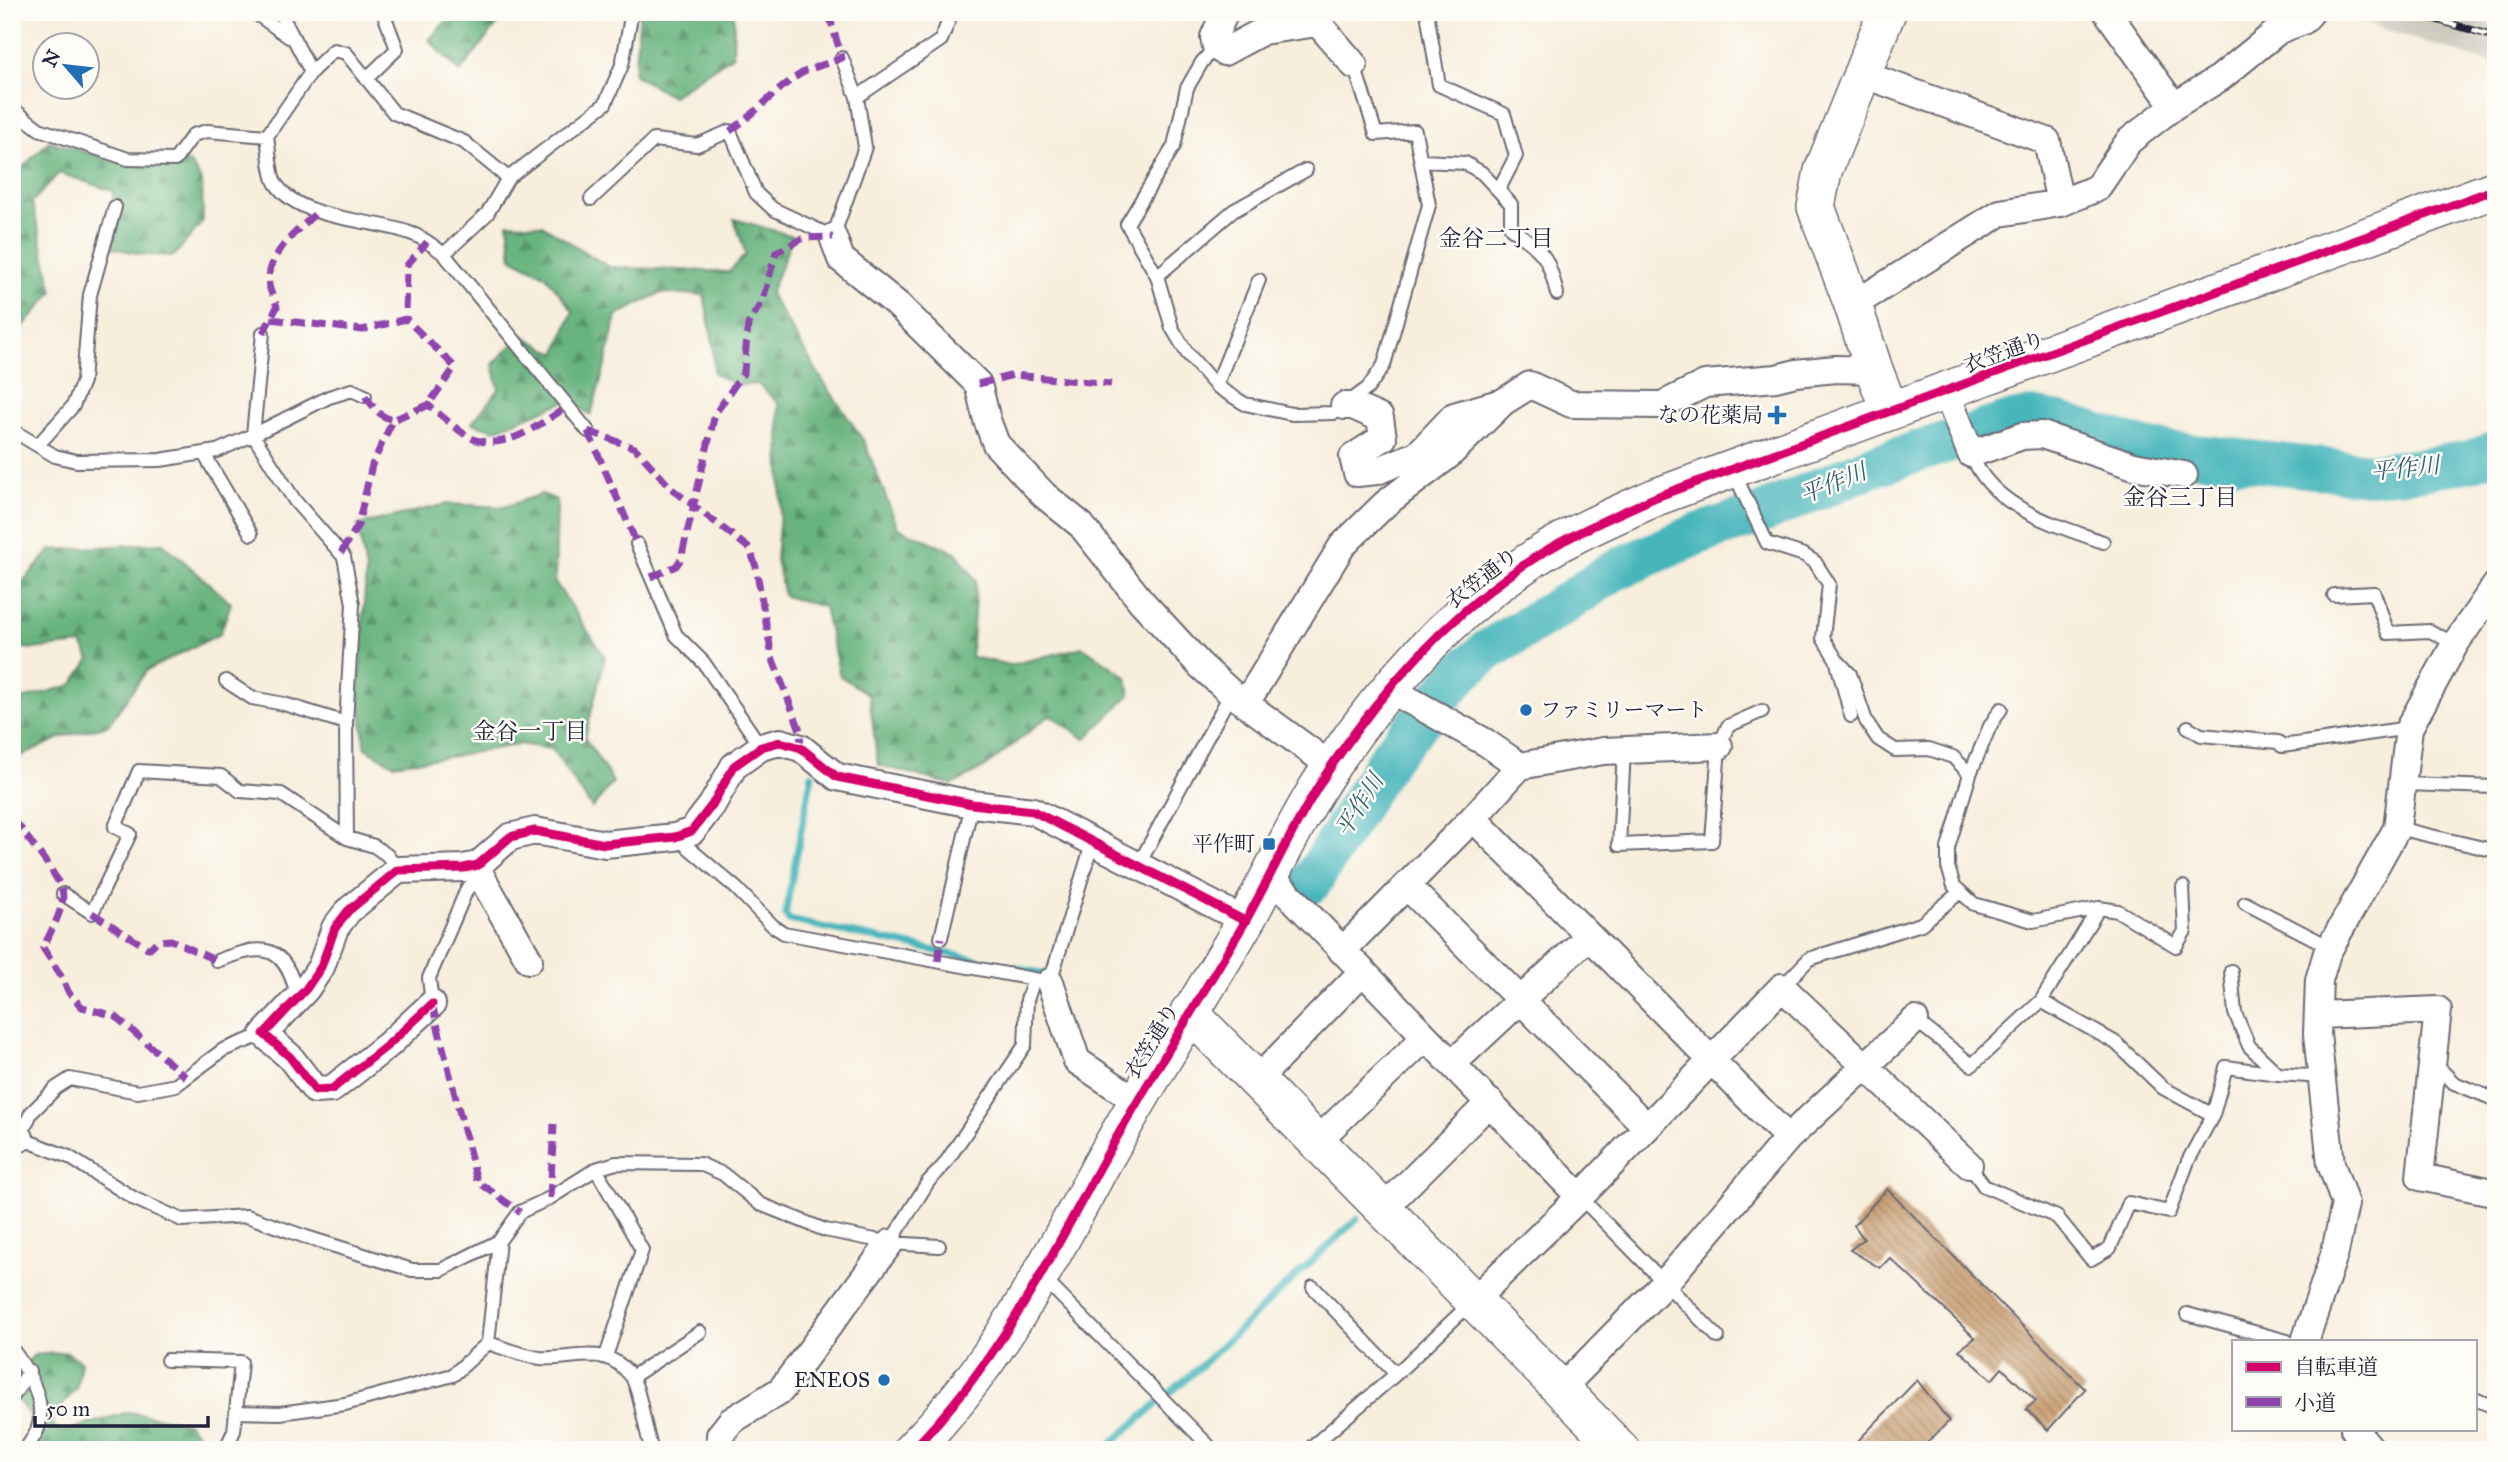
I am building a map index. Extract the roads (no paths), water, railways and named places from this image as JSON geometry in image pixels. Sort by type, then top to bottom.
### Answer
[{"type":"street","points":[[1225,12],[1214,37],[1216,47],[1224,52],[1263,31],[1318,23],[1354,65]]},
{"type":"street","points":[[1887,12],[1823,171],[1816,207],[1890,411]]},
{"type":"street","points":[[2107,12],[2174,106]]},
{"type":"street","points":[[1853,305],[2000,213],[2060,202],[2097,188],[2129,141],[2174,106],[2220,78],[2279,30],[2303,21],[2311,12]]},
{"type":"street","points":[[1862,74],[2047,141],[2060,202]]},
{"type":"street","name":"衣笠通り","points":[[912,1450],[964,1389],[1006,1333],[1041,1276],[1137,1101],[1245,922],[1332,766],[1389,689],[1448,626],[1514,571],[1585,528],[1656,497],[2496,189]]},
{"type":"street","points":[[834,237],[841,259],[898,304],[978,384],[996,444],[1044,495],[1081,525],[1141,601],[1200,665],[1239,698],[1332,766]]},
{"type":"street","points":[[1239,698],[1342,545],[1385,504],[1449,455],[1503,402],[1530,385],[1572,404],[1662,405],[1705,384],[1776,378],[1836,369],[1874,370]]},
{"type":"street","points":[[1946,392],[1971,454],[2022,436],[2042,435],[2064,440],[2134,466],[2184,475]]},
{"type":"street","points":[[1344,406],[1380,418],[1383,438],[1353,457],[1357,473],[1377,471],[1418,454],[1454,415],[1503,402]]},
{"type":"street","points":[[2305,1340],[2335,1252],[2345,1204],[2331,1164],[2317,1034],[2319,980],[2330,947],[2398,828],[2409,728],[2455,644],[2496,585]]},
{"type":"street","points":[[1389,689],[1485,742],[1520,766]]},
{"type":"street","points":[[479,871],[510,837],[535,831],[605,844],[675,837],[692,831],[712,805],[734,766],[761,747],[780,742],[801,748],[837,777],[972,804],[1033,811],[1139,864],[1245,922]]},
{"type":"street","points":[[1342,951],[1473,818],[1520,766],[1603,751],[1719,746]]},
{"type":"street","points":[[1473,818],[1710,1062],[1788,1138]]},
{"type":"street","points":[[432,1004],[388,1045],[332,1089],[315,1090],[290,1057],[264,1034],[298,998],[321,967],[335,928],[348,911],[398,870],[464,868],[479,871],[529,960]]},
{"type":"street","points":[[1270,875],[1580,1198]]},
{"type":"street","points":[[1407,886],[1647,1127]]},
{"type":"street","points":[[1452,1064],[1588,937]]},
{"type":"street","points":[[1257,1080],[1362,972]]},
{"type":"street","points":[[1042,981],[1077,1061],[1137,1101]]},
{"type":"street","points":[[1473,1301],[1580,1198],[1782,987],[1969,1164]]},
{"type":"street","points":[[2318,1016],[2438,1010],[2420,1177],[2488,1191]]},
{"type":"street","points":[[1189,1012],[1621,1450]]},
{"type":"street","points":[[1560,1390],[1664,1284],[1788,1138],[1915,1020]]},
{"type":"street","points":[[1317,1141],[1426,1037]]},
{"type":"street","points":[[1383,1209],[1490,1102]]},
{"type":"street","points":[[720,1450],[720,1435],[731,1421],[781,1391],[890,1243]]},
{"type":"street","points":[[2355,1430],[2372,1450]]},
{"type":"lane","points":[[254,12],[292,39]]},
{"type":"lane","points":[[279,12],[311,72]]},
{"type":"lane","points":[[367,78],[397,49],[383,12]]},
{"type":"lane","points":[[444,254],[487,214],[508,178],[605,104],[622,65],[632,12]]},
{"type":"lane","points":[[857,97],[941,40],[951,12]]},
{"type":"lane","points":[[1427,12],[1439,85],[1504,114],[1516,156],[1499,189]]},
{"type":"lane","points":[[1216,47],[1202,62],[1187,88],[1174,146],[1127,224],[1157,276],[1171,328],[1187,353],[1216,386],[1245,404],[1292,414],[1334,413],[1368,388],[1384,365],[1429,205],[1415,131],[1376,134],[1354,65]]},
{"type":"lane","points":[[508,178],[464,142],[394,113],[346,52],[334,50],[311,72],[267,136],[274,182],[289,199],[318,211],[407,232],[444,254],[588,431]]},
{"type":"lane","points":[[591,199],[654,140],[698,145],[730,131],[756,193],[773,209],[834,237],[865,147],[857,97],[842,58]]},
{"type":"lane","points":[[12,108],[39,129],[128,159],[175,160],[193,135],[207,131],[267,136]]},
{"type":"lane","points":[[1420,161],[1465,163],[1482,173],[1499,189],[1511,204],[1511,228],[1536,247],[1550,264],[1557,294]]},
{"type":"lane","points":[[1157,276],[1233,211],[1306,170]]},
{"type":"lane","points":[[38,445],[73,406],[83,381],[90,295],[115,207]]},
{"type":"lane","points":[[1216,386],[1259,280]]},
{"type":"lane","points":[[263,333],[253,435],[295,501],[344,557],[353,604],[346,723],[346,838]]},
{"type":"lane","points":[[12,430],[55,456],[76,461],[160,460],[204,454],[253,435],[329,397],[352,390],[365,396]]},
{"type":"lane","points":[[204,454],[251,534]]},
{"type":"lane","points":[[1971,454],[1997,494],[2037,518],[2103,542]]},
{"type":"lane","points":[[1732,469],[1767,543],[1804,555],[1815,562],[1829,584],[1823,638],[1836,659],[1850,674],[1866,721],[1878,739],[1895,750],[1929,749],[1953,757],[1970,775]]},
{"type":"lane","points":[[637,544],[676,635],[704,663],[761,747]]},
{"type":"lane","points":[[2334,595],[2374,593],[2388,633],[2430,631],[2455,644]]},
{"type":"lane","points":[[1836,659],[1851,716]]},
{"type":"lane","points":[[226,681],[252,698],[284,704],[346,723]]},
{"type":"lane","points":[[1139,864],[1239,698]]},
{"type":"lane","points":[[2001,709],[1990,726],[1970,775],[1948,848],[1948,867],[1954,886],[1960,892],[1974,904],[2033,920],[2099,908],[2119,911],[2176,946],[2185,931],[2183,887]]},
{"type":"lane","points":[[1624,750],[1619,845],[1712,841],[1719,746],[1728,726],[1762,711]]},
{"type":"lane","points":[[2188,727],[2201,735],[2278,742],[2281,746],[2409,728]]},
{"type":"lane","points":[[63,894],[92,913],[130,834],[115,827],[139,771],[221,776],[240,791],[281,794],[346,838],[374,846],[387,855],[398,870]]},
{"type":"lane","points":[[2403,784],[2496,787]]},
{"type":"lane","points":[[941,938],[972,804]]},
{"type":"lane","points":[[2398,828],[2496,851]]},
{"type":"lane","points":[[675,837],[784,933],[1042,981]]},
{"type":"lane","points":[[890,1243],[928,1182],[944,1165],[1024,1045],[1027,1000],[1042,981],[1093,841]]},
{"type":"lane","points":[[432,1004],[429,978],[467,889],[479,871]]},
{"type":"lane","points":[[1782,987],[1809,959],[1921,924],[1960,892]]},
{"type":"lane","points":[[2245,903],[2330,947]]},
{"type":"lane","points":[[1915,1020],[1972,1065],[2042,1001],[2099,908]]},
{"type":"lane","points":[[217,961],[247,950],[267,950],[286,963],[298,998]]},
{"type":"lane","points":[[2231,971],[2235,1013],[2249,1046],[2278,1074]]},
{"type":"lane","points":[[2042,1001],[2116,1043],[2163,1088],[2213,1115]]},
{"type":"lane","points":[[264,1034],[223,1050],[176,1085],[138,1092],[70,1079],[56,1088],[31,1113],[16,1137],[69,1157],[135,1199],[182,1220],[247,1216],[412,1270],[441,1270],[499,1241],[520,1212],[550,1198],[596,1169],[617,1163],[701,1164],[723,1174],[760,1204],[825,1230],[890,1243],[939,1246]]},
{"type":"lane","points":[[2431,1060],[2454,1083],[2496,1100]]},
{"type":"lane","points":[[1969,1164],[1984,1186],[2057,1217],[2091,1259],[2110,1248],[2129,1203],[2169,1213],[2188,1161],[2213,1115],[2225,1067],[2322,1077]]},
{"type":"lane","points":[[596,1169],[642,1250],[606,1356]]},
{"type":"lane","points":[[1580,1198],[1718,1337]]},
{"type":"lane","points":[[236,1412],[280,1413],[345,1404],[453,1375],[488,1343],[499,1241]]},
{"type":"lane","points":[[1041,1276],[1213,1450]]},
{"type":"lane","points":[[1313,1287],[1396,1374]]},
{"type":"lane","points":[[1308,1450],[1396,1374],[1473,1301]]},
{"type":"lane","points":[[2187,1314],[2283,1340]]},
{"type":"lane","points":[[632,1377],[700,1332]]},
{"type":"lane","points":[[488,1343],[538,1358],[570,1358],[586,1354],[606,1356],[632,1377],[651,1449]]},
{"type":"lane","points":[[12,1349],[29,1371],[39,1404],[38,1429],[25,1450]]},
{"type":"lane","points":[[167,1360],[241,1362],[234,1432],[225,1450]]},
{"type":"lane","points":[[12,1398],[29,1371]]},
{"type":"lane","points":[[2476,1399],[2496,1408]]},
{"type":"waterway","name":"平作川","points":[[1310,884],[1389,757],[1462,672],[1488,650],[1613,571],[1698,534],[1760,514],[1870,467],[2007,423],[2031,418],[2060,423],[2149,450],[2370,474],[2470,461],[2496,452]]},
{"type":"waterway","points":[[812,775],[785,914],[789,920],[1050,975]]},
{"type":"waterway","points":[[1104,1450],[1194,1372],[1357,1219]]},
{"type":"railway","points":[[2411,12],[2496,37]]},
{"type":"place","name":"なの花薬局","points":[[1777,415]]},
{"type":"place","name":"ファミリーマート","points":[[1526,710]]},
{"type":"place","name":"平作町","points":[[1269,844]]},
{"type":"place","name":"ENEOS","points":[[884,1380]]},
{"type":"district","name":"金谷二丁目","points":[[1496,238]]},
{"type":"district","name":"金谷三丁目","points":[[2180,497]]},
{"type":"district","name":"金谷一丁目","points":[[530,731]]}]
